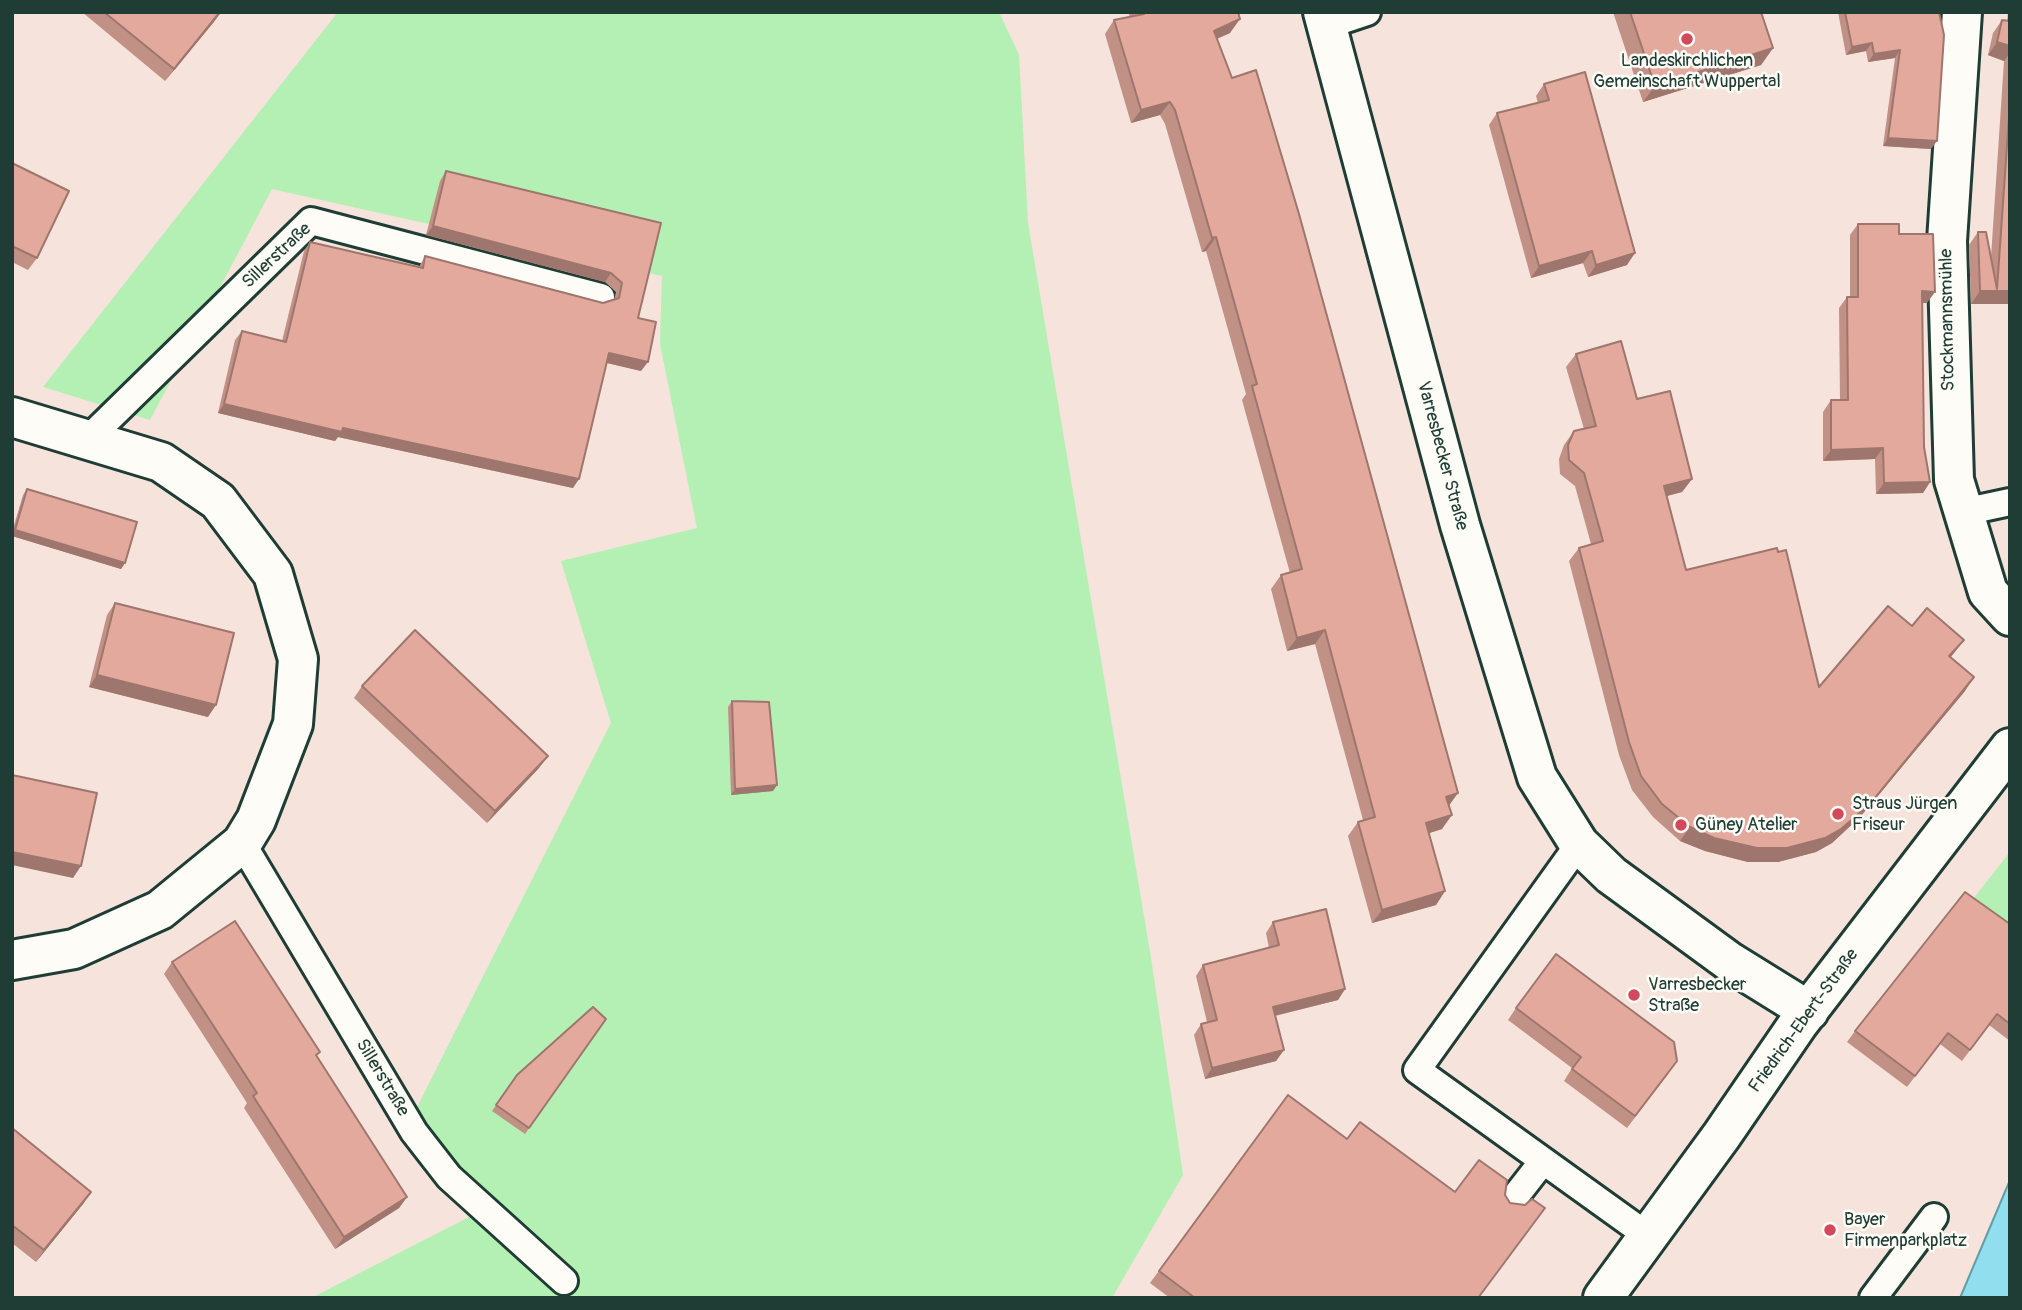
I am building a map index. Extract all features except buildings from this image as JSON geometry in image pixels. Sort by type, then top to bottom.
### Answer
[{"type":"main road","name":"Stockmannsmühle","points":[[1962,12],[1947,242],[1954,480],[1988,592],[2010,616]]},
{"type":"main road","name":"Varresbecker Straße","points":[[1325,19],[1464,538],[1537,777],[1579,844],[1611,875],[1730,962],[1809,1011]]},
{"type":"main road","points":[[12,417],[162,462],[218,501],[273,574],[298,659],[293,724],[256,820],[242,843],[160,910],[74,949],[12,960]]},
{"type":"main road","name":"Friedrich-Ebert-Straße","points":[[1611,1295],[1648,1236],[1809,1011],[2010,748]]},
{"type":"lane","name":"Varresbecker Straße","points":[[1325,19],[1367,12]]},
{"type":"lane","name":"Sillerstraße","points":[[87,440],[311,221],[601,297]]},
{"type":"lane","points":[[1964,512],[2010,502]]},
{"type":"lane","name":"Sillerstraße","points":[[242,843],[414,1132],[449,1177],[564,1281]]},
{"type":"lane","points":[[1579,844],[1417,1070],[1648,1236]]},
{"type":"lane","points":[[1511,1202],[1543,1161]]},
{"type":"lane","points":[[1873,1298],[1934,1217]]},
{"type":"green space","points":[[338,12],[999,12],[1019,55],[1028,223],[1151,958],[1183,1175],[1112,1298],[311,1298],[475,1214],[405,1131],[611,723],[561,561],[697,528],[660,344],[662,276],[272,189],[150,420],[43,387]]},
{"type":"green space","points":[[2010,852],[2010,923],[1973,899]]},
{"type":"water","points":[[2010,1180],[2010,1298],[1960,1298]]},
{"type":"place","name":"Landeskirchlichen Gemeinschaft Wuppertal","points":[[1687,39]]},
{"type":"place","name":"Straus Jürgen Friseur","points":[[1838,814]]},
{"type":"place","name":"Güney Atelier","points":[[1681,825]]},
{"type":"place","name":"Varresbecker Straße","points":[[1634,995]]},
{"type":"place","name":"Bayer Firmenparkplatz","points":[[1830,1230]]}]
